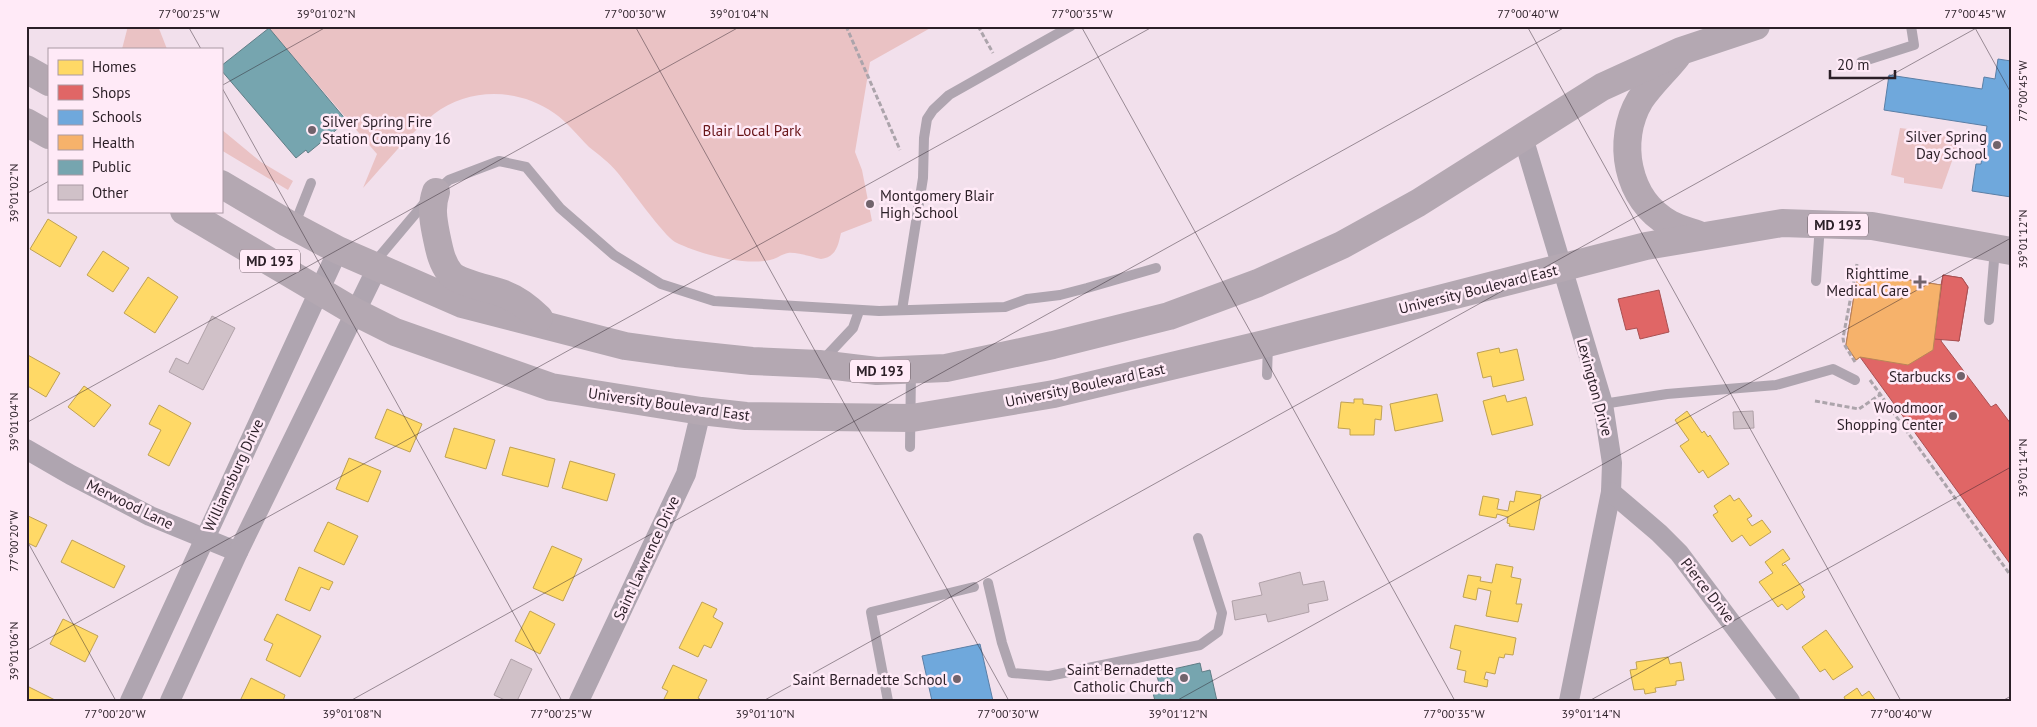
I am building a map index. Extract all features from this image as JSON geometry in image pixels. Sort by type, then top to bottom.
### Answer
[{"type":"main road","name":"MD 193","points":[[222,185],[338,250],[462,304],[625,346],[752,361],[819,364],[877,371],[946,368],[1053,345],[1169,316],[1258,284],[1350,241],[1418,203],[1602,87],[1682,51],[1756,26]]},
{"type":"main road","points":[[1682,51],[1641,100],[1629,125],[1626,154],[1634,186],[1652,210],[1669,224],[1702,236]]},
{"type":"main road","points":[[26,69],[48,81]]},
{"type":"main road","points":[[26,122],[48,134]]},
{"type":"main road","points":[[436,192],[432,204],[435,228],[440,254],[451,274],[462,280],[506,294],[530,309],[548,326]]},
{"type":"main road","name":"University Boulevard East","points":[[186,212],[354,312],[395,332],[551,387],[701,411],[746,416],[912,418],[1054,394],[1268,343],[1646,246],[1782,223],[1872,226],[2003,249]]},
{"type":"street","name":"Lexington Drive","points":[[1523,137],[1603,404],[1612,463],[1611,492],[1569,701]]},
{"type":"street","name":"Williamsburg Drive","points":[[130,701],[338,250]]},
{"type":"street","points":[[170,701],[238,552],[374,267]]},
{"type":"street","name":"Saint Lawrence Drive","points":[[579,701],[686,474],[701,411]]},
{"type":"street","name":"Merwood Lane","points":[[26,449],[150,516],[238,552]]},
{"type":"street","name":"Pierce Drive","points":[[1611,492],[1659,532],[1679,553],[1790,701]]},
{"type":"lane","points":[[902,310],[923,178],[924,138],[927,119],[933,110],[949,96],[1071,26]]},
{"type":"lane","points":[[1861,62],[1914,45],[1911,26]]},
{"type":"lane","points":[[374,267],[436,192],[449,180],[499,161],[526,167],[560,208],[614,255],[660,284],[714,300],[787,304],[859,311],[925,308],[940,310],[1005,306],[1027,299],[1060,295],[1156,268]]},
{"type":"lane","points":[[294,226],[311,182]]},
{"type":"lane","points":[[1816,281],[1820,224]]},
{"type":"lane","points":[[1989,320],[2003,249]]},
{"type":"lane","points":[[819,364],[838,342],[854,328],[859,311]]},
{"type":"lane","points":[[1267,375],[1268,343]]},
{"type":"lane","points":[[1603,404],[1668,394],[1776,385],[1833,369],[1855,380]]},
{"type":"lane","points":[[910,447],[912,370]]},
{"type":"lane","points":[[988,584],[1002,643],[1012,672],[1049,676],[1200,644],[1218,632],[1222,613],[1198,538]]},
{"type":"lane","points":[[888,701],[871,612],[974,587]]},
{"type":"path","points":[[846,26],[900,150]]},
{"type":"path","points":[[978,26],[994,56]]},
{"type":"path","points":[[1857,264],[1843,338],[1844,344],[1858,365]]},
{"type":"path","points":[[1870,379],[2011,576]]},
{"type":"path","points":[[1815,401],[1859,410],[1882,394]]},
{"type":"path","points":[[1941,478],[1946,475]]},
{"type":"green space","points":[[128,26],[158,26],[167,48],[122,48]]},
{"type":"green space","name":"Blair Local Park","points":[[267,26],[934,26],[870,62],[855,152],[862,170],[872,221],[841,233],[836,250],[826,258],[821,259],[788,253],[772,259],[747,261],[708,255],[675,242],[655,221],[614,169],[563,121],[540,105],[510,95],[478,95],[448,105],[434,114],[415,131],[363,188],[377,154]]},
{"type":"green space","points":[[1900,128],[1947,134],[1957,147],[1942,189],[1904,183],[1904,178],[1891,175]]},
{"type":"green space","points":[[222,130],[261,162],[293,181],[288,190],[222,151]]},
{"type":"building: Homes","points":[[48,219],[77,237],[60,267],[30,249]]},
{"type":"building: Homes","points":[[103,251],[129,268],[113,292],[87,275]]},
{"type":"building: Homes","points":[[148,277],[178,297],[155,333],[124,313]]},
{"type":"building: Homes","points":[[1499,348],[1500,353],[1517,349],[1524,380],[1493,387],[1491,376],[1483,378],[1477,353]]},
{"type":"building: Homes","points":[[26,354],[60,373],[46,397],[26,385]]},
{"type":"building: Homes","points":[[84,386],[111,405],[94,427],[68,407]]},
{"type":"building: Homes","points":[[1437,394],[1443,421],[1395,431],[1390,404]]},
{"type":"building: Homes","points":[[1505,395],[1507,402],[1526,397],[1533,425],[1492,435],[1483,401]]},
{"type":"building: Homes","points":[[1354,399],[1363,399],[1363,404],[1382,406],[1381,420],[1375,419],[1374,435],[1350,435],[1350,429],[1338,428],[1341,402],[1354,403]]},
{"type":"building: Homes","points":[[159,405],[191,423],[169,466],[148,455],[161,430],[149,424]]},
{"type":"building: Homes","points":[[387,409],[422,424],[410,452],[375,438]]},
{"type":"building: Homes","points":[[1687,411],[1702,433],[1704,431],[1708,437],[1710,435],[1729,464],[1708,478],[1703,470],[1699,473],[1680,446],[1689,440],[1675,420]]},
{"type":"building: Homes","points":[[454,428],[495,440],[486,469],[445,457]]},
{"type":"building: Homes","points":[[510,447],[555,459],[548,487],[502,475]]},
{"type":"building: Homes","points":[[349,458],[381,471],[368,502],[336,489]]},
{"type":"building: Homes","points":[[570,461],[615,474],[607,501],[562,488]]},
{"type":"building: Homes","points":[[1516,491],[1541,495],[1534,530],[1509,526],[1510,524],[1507,523],[1508,517],[1497,514],[1496,518],[1479,515],[1483,496],[1499,499],[1497,509],[1508,511],[1510,501],[1514,502]]},
{"type":"building: Homes","points":[[1730,495],[1734,501],[1739,498],[1752,516],[1747,519],[1752,526],[1762,520],[1771,532],[1750,546],[1742,535],[1732,542],[1713,515],[1718,512],[1714,506]]},
{"type":"building: Homes","points":[[26,515],[47,525],[36,547],[26,542]]},
{"type":"building: Homes","points":[[328,522],[358,536],[344,565],[314,551]]},
{"type":"building: Homes","points":[[72,540],[125,566],[114,588],[61,562]]},
{"type":"building: Homes","points":[[552,546],[582,559],[563,601],[533,588]]},
{"type":"building: Homes","points":[[1783,549],[1790,559],[1782,564],[1783,566],[1785,564],[1804,590],[1802,592],[1805,597],[1787,610],[1782,604],[1778,607],[1759,582],[1773,573],[1765,562]]},
{"type":"building: Homes","points":[[1496,564],[1513,567],[1511,577],[1521,579],[1516,604],[1522,604],[1518,622],[1486,616],[1491,591],[1478,588],[1476,600],[1463,597],[1468,575],[1481,577],[1480,581],[1492,583]]},
{"type":"building: Homes","points":[[299,567],[333,582],[329,590],[321,587],[310,611],[285,600]]},
{"type":"building: Homes","points":[[702,602],[717,609],[713,617],[723,623],[711,648],[704,645],[698,657],[679,648]]},
{"type":"building: Homes","points":[[530,611],[555,624],[540,654],[515,641]]},
{"type":"building: Homes","points":[[277,614],[321,636],[300,677],[266,660],[273,644],[264,640]]},
{"type":"building: Homes","points":[[63,619],[98,636],[85,662],[50,644]]},
{"type":"building: Homes","points":[[1455,625],[1516,638],[1513,655],[1505,654],[1504,658],[1499,657],[1495,674],[1486,672],[1484,679],[1488,680],[1487,687],[1464,682],[1466,671],[1457,669],[1461,651],[1450,648]]},
{"type":"building: Homes","points":[[1826,630],[1853,667],[1833,680],[1825,669],[1820,672],[1802,647]]},
{"type":"building: Homes","points":[[1668,657],[1670,664],[1681,662],[1684,680],[1676,681],[1676,685],[1655,688],[1656,692],[1645,694],[1644,689],[1634,690],[1630,670],[1637,669],[1636,662]]},
{"type":"building: Homes","points":[[673,665],[707,680],[698,698],[703,701],[663,701],[668,691],[662,688]]},
{"type":"building: Homes","points":[[251,678],[285,695],[283,701],[240,701]]},
{"type":"building: Homes","points":[[27,686],[57,701],[26,701]]},
{"type":"building: Homes","points":[[1857,688],[1862,696],[1869,691],[1876,701],[1846,701],[1844,697]]},
{"type":"building: Shops","name":"Woodmoor Shopping Center","points":[[1858,272],[1941,285],[1943,275],[1962,278],[1968,287],[1959,341],[1942,338],[1941,341],[1991,407],[1996,404],[2011,424],[2011,565],[1860,357],[1856,360],[1846,345]]},
{"type":"building: Shops","points":[[1943,275],[1962,278],[1968,287],[1959,341],[1934,339]]},
{"type":"building: Shops","points":[[1659,290],[1669,332],[1640,339],[1637,328],[1626,330],[1618,299]]},
{"type":"building: Schools","name":"Silver Spring Day School","points":[[1998,59],[2011,61],[2011,197],[1972,191],[1976,164],[1981,164],[1987,126],[1884,110],[1889,75],[1982,89],[1984,77],[1995,79]]},
{"type":"building: Schools","name":"Saint Bernadette School","points":[[980,644],[993,701],[932,701],[922,656]]},
{"type":"building: Health","points":[[1858,272],[1941,285],[1933,350],[1908,365],[1860,357],[1856,360],[1846,345]]},
{"type":"building: Public","points":[[269,28],[347,121],[308,153],[306,150],[296,158],[222,71],[222,65]]},
{"type":"building: Public","name":"Saint Bernadette Catholic Church","points":[[1200,663],[1202,672],[1210,670],[1217,701],[1155,701],[1151,685],[1159,683],[1156,673]]},
{"type":"building: Other","points":[[212,316],[235,328],[203,390],[169,372],[176,358],[188,364]]},
{"type":"building: Other","points":[[1753,411],[1754,428],[1734,429],[1733,412]]},
{"type":"building: Other","points":[[1300,572],[1303,585],[1324,581],[1328,600],[1308,604],[1309,612],[1268,622],[1266,614],[1235,620],[1232,601],[1262,595],[1259,583]]},
{"type":"building: Other","points":[[511,659],[532,669],[517,701],[507,701],[494,695]]},
{"type":"place","name":"Silver Spring Fire Station Company 16","points":[[312,130]]},
{"type":"place","name":"Silver Spring Day School","points":[[1997,145]]},
{"type":"place","name":"Montgomery Blair High School","points":[[870,204]]},
{"type":"place","name":"Righttime Medical Care","points":[[1920,282]]},
{"type":"place","name":"Starbucks","points":[[1961,376]]},
{"type":"place","name":"Woodmoor Shopping Center","points":[[1953,416]]},
{"type":"place","name":"Saint Bernadette Catholic Church","points":[[1184,678]]},
{"type":"place","name":"Saint Bernadette School","points":[[957,679]]}]
